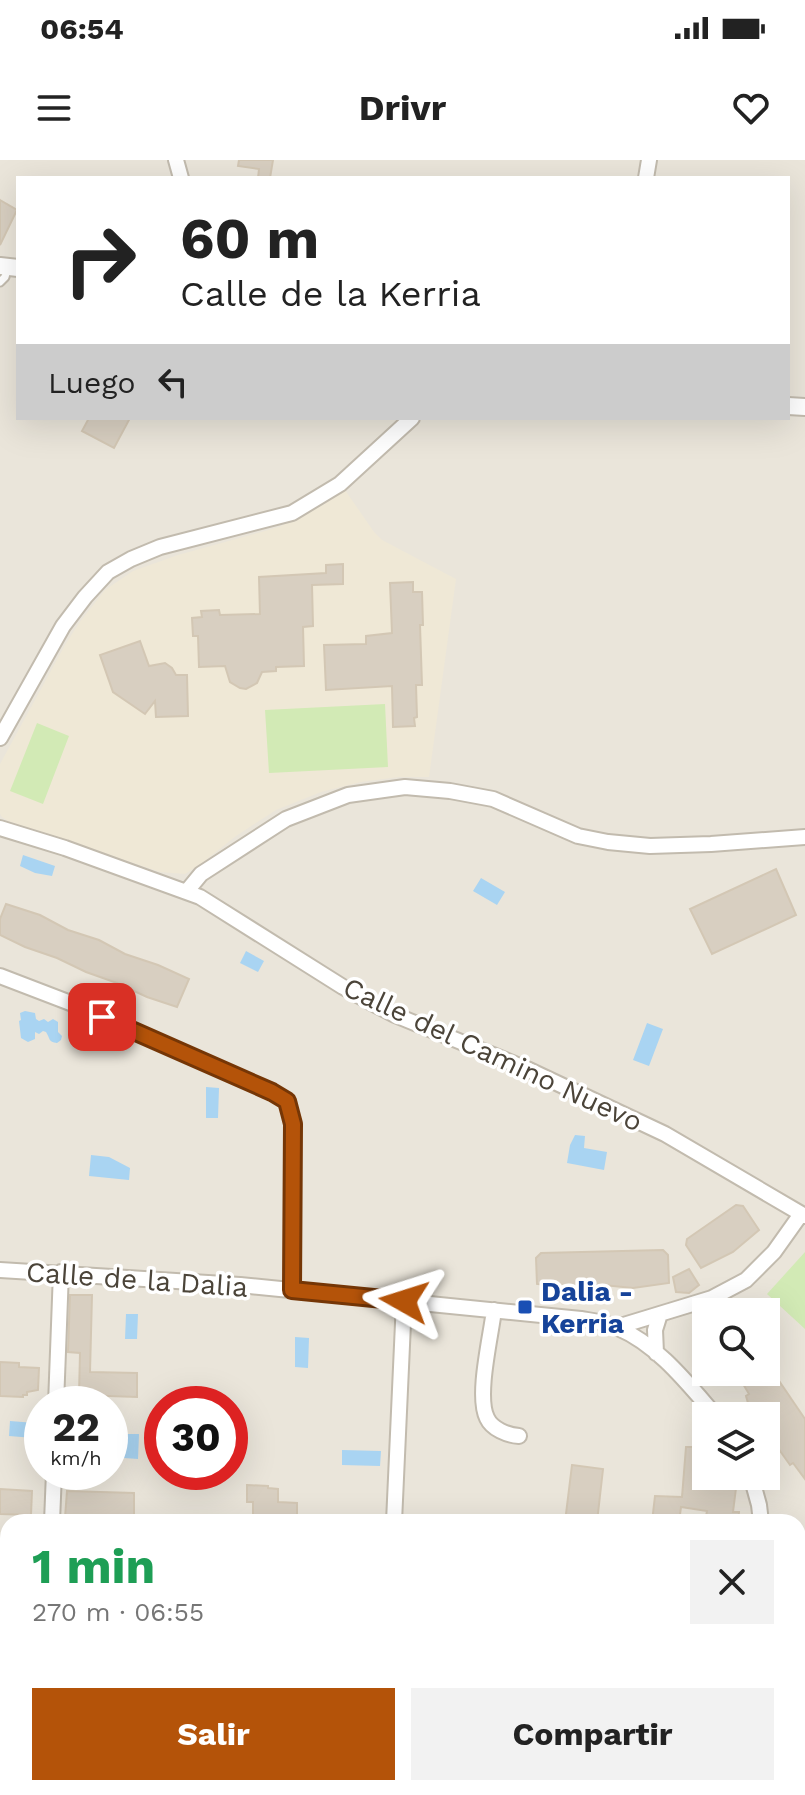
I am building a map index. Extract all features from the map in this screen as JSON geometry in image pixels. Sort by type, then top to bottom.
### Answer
[{"type":"street","points":[[0,738],[58,634],[108,572],[160,547],[292,513],[340,484],[410,420]]},
{"type":"street","points":[[193,894],[209,882],[217,865],[228,855],[286,819],[348,795],[405,787],[493,799],[578,836],[608,842],[650,846],[805,837]]},
{"type":"street","name":"Calle del Camino Nuevo","points":[[0,828],[193,894],[370,1002],[569,1088],[665,1134],[803,1215]]},
{"type":"street","points":[[0,976],[73,1004],[287,1101],[293,1124],[292,1290]]},
{"type":"street","points":[[617,1327],[712,1298],[746,1280],[774,1252],[803,1215]]},
{"type":"street","name":"Calle de la Dalia","points":[[0,1270],[292,1290],[581,1319],[617,1327],[639,1339],[704,1402]]},
{"type":"street","points":[[57,1386],[61,1272]]},
{"type":"street","points":[[394,1514],[404,1301]]},
{"type":"street","points":[[494,1310],[484,1374],[483,1407],[492,1426],[519,1436]]},
{"type":"street","points":[[656,1353],[655,1330],[660,1314]]},
{"type":"street","points":[[52,1514],[53,1490]]},
{"type":"street","points":[[755,1490],[760,1514]]},
{"type":"shaded area","points":[[0,160],[805,160],[805,1514],[0,1514]]},
{"type":"shaded area","points":[[345,490],[382,540],[456,579],[429,777],[361,782],[321,792],[276,810],[185,874],[160,872],[2,817],[0,764],[65,645],[105,590],[133,571],[279,527]]},
{"type":"green space","points":[[385,704],[388,767],[269,773],[265,710]]},
{"type":"green space","points":[[37,723],[69,736],[43,804],[10,791]]},
{"type":"green space","points":[[805,1252],[805,1329],[780,1306],[780,1298],[771,1298],[767,1294]]},
{"type":"water","points":[[23,855],[55,866],[52,876],[20,866]]},
{"type":"water","points":[[481,878],[505,892],[497,905],[473,891]]},
{"type":"water","points":[[246,951],[264,961],[258,972],[240,963]]},
{"type":"water","points":[[20,1013],[35,1013],[39,1021],[53,1019],[58,1022],[61,1040],[52,1042],[43,1031],[39,1034],[35,1032],[35,1039],[28,1042],[21,1038]]},
{"type":"water","points":[[647,1023],[663,1029],[649,1066],[633,1060]]},
{"type":"water","points":[[206,1087],[219,1088],[218,1118],[206,1118]]},
{"type":"water","points":[[575,1135],[585,1136],[584,1148],[607,1152],[604,1170],[567,1163]]},
{"type":"water","points":[[91,1155],[109,1157],[130,1168],[129,1180],[89,1176]]},
{"type":"water","points":[[126,1314],[138,1314],[137,1339],[125,1339]]},
{"type":"water","points":[[295,1337],[309,1338],[308,1368],[295,1367]]},
{"type":"water","points":[[10,1421],[24,1422],[24,1437],[9,1436]]},
{"type":"water","points":[[128,1434],[139,1434],[138,1459],[128,1458]]},
{"type":"water","points":[[342,1450],[381,1451],[380,1466],[342,1465]]},
{"type":"building","points":[[239,160],[273,160],[270,176],[258,176],[259,169],[238,166]]},
{"type":"building","points":[[0,200],[16,212],[0,245]]},
{"type":"building","points":[[88,420],[129,420],[114,448],[82,431]]},
{"type":"building","points":[[343,564],[343,584],[312,585],[313,626],[303,627],[304,666],[276,667],[276,671],[262,672],[257,683],[246,689],[230,682],[225,666],[199,667],[198,636],[193,636],[192,618],[202,617],[201,611],[219,610],[220,615],[260,614],[259,577],[326,573],[326,565]]},
{"type":"building","points":[[413,582],[413,592],[422,592],[422,685],[416,685],[415,726],[393,727],[392,686],[326,690],[324,645],[366,644],[366,636],[392,633],[390,583]]},
{"type":"building","points":[[140,641],[149,666],[165,663],[176,675],[187,675],[188,716],[156,717],[155,701],[145,714],[113,692],[100,655]]},
{"type":"building","points":[[776,869],[796,915],[712,954],[690,909]]},
{"type":"building","points":[[6,904],[40,915],[68,930],[189,979],[177,1007],[0,935],[0,919]]},
{"type":"building","points":[[736,1205],[743,1206],[759,1230],[733,1252],[701,1268],[686,1245],[687,1239]]},
{"type":"building","points":[[663,1250],[668,1255],[669,1283],[633,1288],[603,1285],[572,1289],[537,1284],[536,1258],[541,1253]]},
{"type":"building","points":[[689,1269],[699,1285],[689,1293],[676,1292],[673,1277]]},
{"type":"building","points":[[70,1295],[92,1295],[90,1372],[137,1373],[137,1397],[128,1397],[128,1386],[79,1386],[80,1353],[68,1352]]},
{"type":"building","points":[[0,1362],[39,1368],[38,1386],[24,1386],[23,1397],[0,1396]]},
{"type":"building","points":[[780,1382],[805,1419],[805,1479],[780,1451],[780,1402],[748,1402],[746,1396],[749,1394],[744,1386],[780,1386]]},
{"type":"building","points":[[686,1447],[692,1447],[692,1490],[736,1490],[733,1512],[739,1514],[706,1514],[707,1511],[681,1507],[680,1514],[653,1514],[655,1496],[682,1497]]},
{"type":"building","points":[[572,1465],[603,1469],[598,1514],[566,1514]]},
{"type":"building","points":[[248,1485],[268,1486],[278,1489],[278,1502],[297,1503],[297,1514],[253,1514],[253,1502],[247,1502]]},
{"type":"building","points":[[0,1489],[32,1491],[31,1514],[0,1514]]},
{"type":"building","points":[[67,1491],[134,1493],[134,1514],[65,1514]]},
{"type":"place","name":"Dalia - Kerria","points":[[525,1307]]},
{"type":"route","points":[[102,1017],[287,1101],[293,1124],[292,1290],[404,1301]]}]
